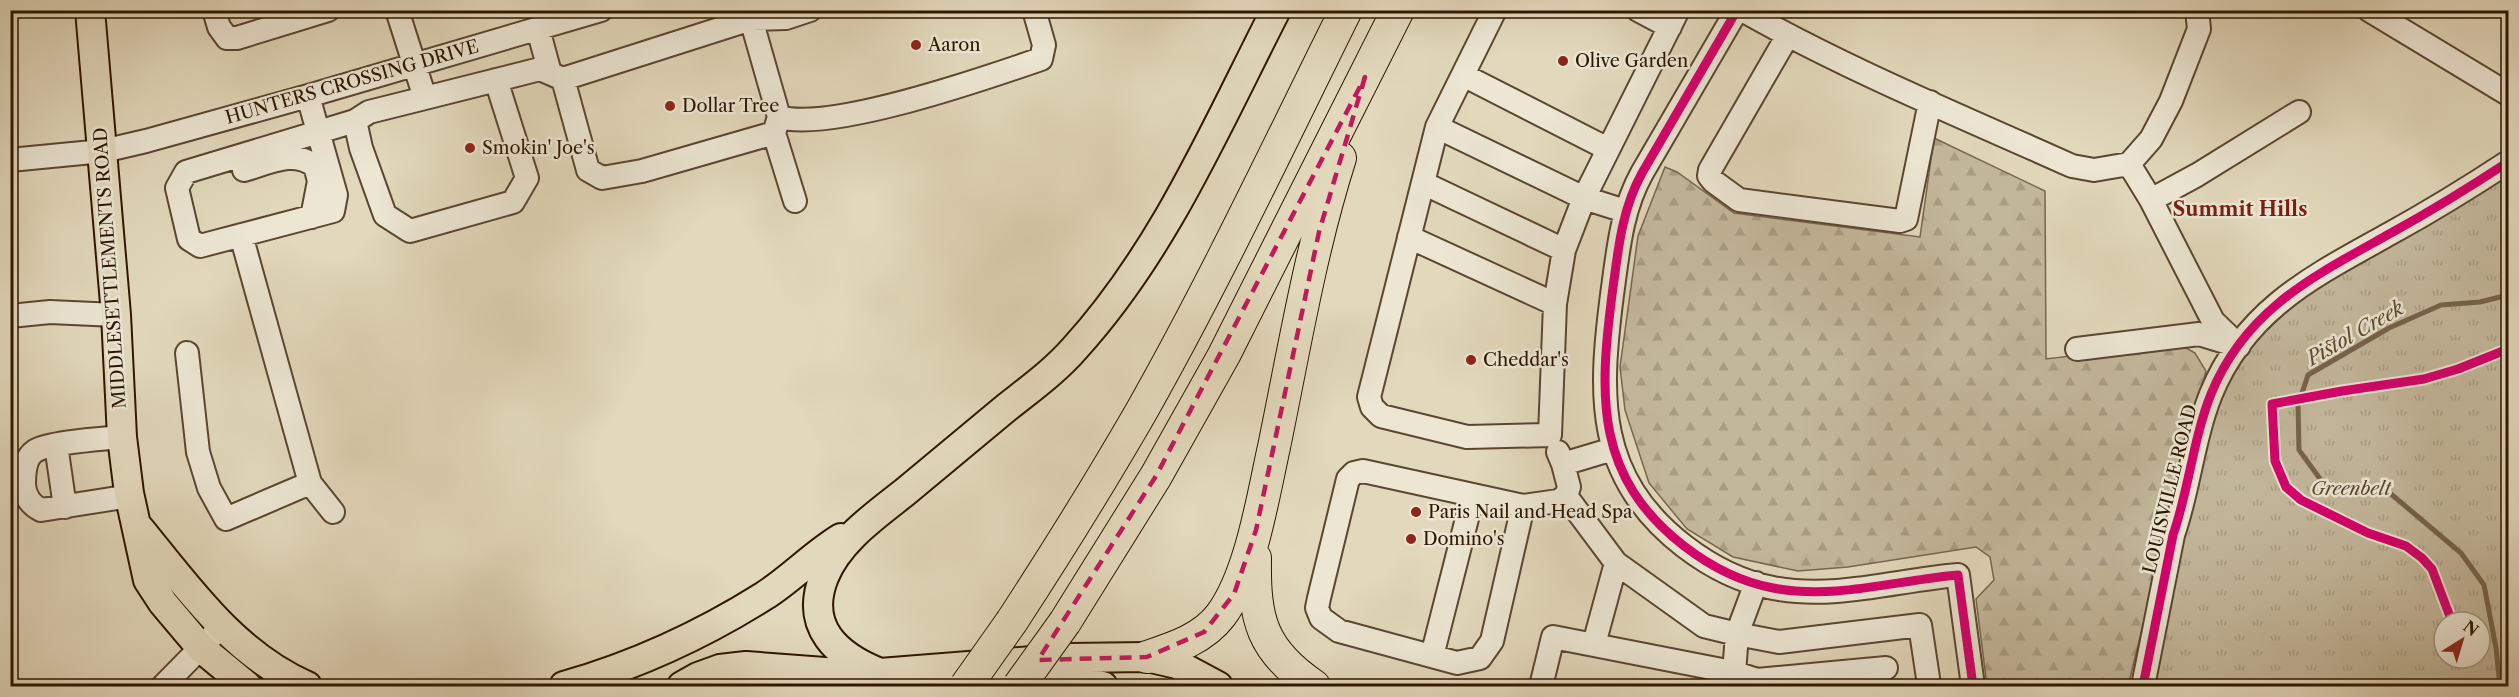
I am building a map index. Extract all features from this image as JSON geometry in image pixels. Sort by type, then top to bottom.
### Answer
[{"type":"highway","points":[[966,687],[1065,540],[1142,410],[1201,299],[1346,10]]},
{"type":"highway","points":[[1019,687],[1065,622],[1156,476],[1224,355],[1398,10]]},
{"type":"highway","points":[[1147,657],[1188,643],[1204,632],[1221,616],[1234,594],[1256,530],[1319,231],[1365,77]]},
{"type":"highway","points":[[1256,530],[1256,607],[1262,629],[1274,650],[1314,687]]},
{"type":"main road","name":"MIDDLESETTLEMENTS ROAD","points":[[90,10],[116,315],[122,436],[130,496],[148,580],[163,603],[201,648],[247,687]]},
{"type":"main road","points":[[880,672],[856,664],[842,654],[830,640],[819,613],[821,588],[829,566],[841,549],[868,522],[1034,386],[1073,351],[1107,312],[1155,243],[1276,10]]},
{"type":"main road","points":[[564,687],[640,661],[724,620],[766,595],[834,542],[868,522]]},
{"type":"main road","name":"MIDDLESETTLEMENTS ROAD","points":[[137,525],[221,627],[264,662],[307,687]]},
{"type":"main road","points":[[682,687],[698,677],[720,669],[746,666],[838,673],[1069,658],[1147,657],[1177,664],[1218,687]]},
{"type":"main road","points":[[961,687],[1025,680],[1088,685]]},
{"type":"street","points":[[214,10],[219,27],[227,38],[237,38],[328,10]]},
{"type":"street","points":[[397,10],[425,98]]},
{"type":"street","name":"HUNTERS CROSSING DRIVE","points":[[10,160],[103,151],[308,96],[601,10]]},
{"type":"street","points":[[308,96],[317,132],[336,195],[333,211],[200,246],[189,239],[177,188],[186,172],[317,132],[355,121],[369,112],[540,69],[556,76],[751,19],[786,18],[810,10]]},
{"type":"street","points":[[538,29],[588,170],[602,178],[642,171],[776,125],[859,112],[978,81],[1041,59],[1044,45],[1034,10]]},
{"type":"street","points":[[1495,10],[1437,127],[1369,397],[1372,407],[1381,416],[1467,436],[1550,435]]},
{"type":"street","points":[[1523,506],[1492,641],[1480,658],[1457,663],[1338,631],[1321,618],[1317,609],[1319,598],[1348,479],[1354,473],[1363,471],[1523,506],[1558,501],[1566,496],[1569,487],[1563,464],[1550,435],[1555,304],[1564,250],[1584,198],[1674,19],[1638,10]]},
{"type":"street","points":[[1737,10],[1656,148],[1631,193],[1625,211],[1605,346],[1603,383],[1613,449],[1623,475],[1654,519],[1672,537],[1717,569],[1773,588],[1811,593],[1958,575],[1973,687]]},
{"type":"street","points":[[1742,10],[1788,36],[1930,102],[2072,166],[2094,170],[2129,164],[2151,139],[2171,101],[2199,30],[2197,10]]},
{"type":"street","points":[[2369,10],[2508,94]]},
{"type":"street","points":[[751,19],[795,201]]},
{"type":"street","points":[[1788,36],[1710,170],[1709,176],[1713,181],[1739,200],[1906,219],[1930,102]]},
{"type":"street","points":[[1463,75],[1608,149]]},
{"type":"street","points":[[355,121],[361,148],[385,215],[410,231],[513,202],[527,178],[496,80]]},
{"type":"street","points":[[2151,200],[2197,175],[2299,112]]},
{"type":"street","points":[[1437,127],[1584,198],[1625,211]]},
{"type":"street","points":[[186,172],[201,182],[295,156],[306,159],[315,166],[319,181],[312,217]]},
{"type":"street","name":"LOUISVILLE ROAD","points":[[2143,687],[2173,535],[2199,433],[2211,394],[2239,346],[2279,302],[2317,273],[2429,211],[2508,162]]},
{"type":"street","points":[[2129,164],[2151,200],[2214,321],[2239,346]]},
{"type":"street","points":[[1423,183],[1564,250]]},
{"type":"street","points":[[241,235],[310,483],[333,512]]},
{"type":"street","points":[[1409,237],[1555,304]]},
{"type":"street","points":[[10,316],[50,312],[116,315]]},
{"type":"street","points":[[2077,349],[2199,334],[2239,346]]},
{"type":"street","points":[[187,353],[198,452],[209,488],[226,519],[310,483]]},
{"type":"street","points":[[122,436],[56,445],[35,451],[25,464],[24,486],[27,498],[34,507],[41,510],[130,496]]},
{"type":"street","points":[[56,445],[65,507]]},
{"type":"street","points":[[1563,464],[1613,449]]},
{"type":"street","points":[[1432,656],[1473,495]]},
{"type":"street","points":[[1566,496],[1616,563],[1704,626],[1779,642],[1920,626],[1928,678]]},
{"type":"street","points":[[1594,644],[1616,563]]},
{"type":"street","points":[[1732,679],[1737,634],[1756,583]]},
{"type":"street","points":[[163,687],[221,627]]},
{"type":"street","points":[[1542,686],[1553,637],[1594,644],[1732,679],[1757,683],[1886,668]]},
{"type":"highlighted area","points":[[1365,77],[1319,232],[1256,530],[1234,594],[1204,632],[1147,657],[1038,660],[1156,476]]},
{"type":"green space","points":[[1934,138],[2045,191],[2046,359],[2178,343],[2195,353],[2206,371],[2128,686],[1987,686],[1976,599],[1994,580],[1990,557],[1976,547],[1848,567],[1798,571],[1733,557],[1687,529],[1649,483],[1625,410],[1620,367],[1638,236],[1665,167],[1677,172],[1734,213],[1920,237]]},
{"type":"green space","name":"Greenbelt","points":[[2508,169],[2508,686],[2151,686],[2216,385],[2301,285]]},
{"type":"waterway","name":"Pistol Creek","points":[[2500,686],[2496,648],[2484,585],[2461,553],[2391,494],[2326,487],[2299,450],[2298,405],[2308,375],[2389,328],[2441,305],[2480,302],[2508,295]]},
{"type":"cycle path","points":[[1737,10],[1642,173],[1625,217],[1612,295],[1605,367],[1610,432],[1619,463],[1633,492],[1655,520],[1684,546],[1704,560],[1749,582],[1773,588],[1819,592],[1958,575],[1973,686]]},
{"type":"cycle path","points":[[2143,686],[2173,535],[2205,411],[2226,364],[2243,338],[2264,316],[2310,280],[2465,190],[2508,162]]},
{"type":"cycle path","points":[[2447,610],[2432,569],[2422,558],[2406,546],[2368,533],[2301,500],[2286,487],[2275,461],[2272,404],[2424,379],[2458,369],[2508,349]]},
{"type":"place","name":"Aaron","points":[[916,45]]},
{"type":"place","name":"Olive Garden","points":[[1563,61]]},
{"type":"place","name":"Dollar Tree","points":[[670,106]]},
{"type":"place","name":"Smokin' Joe's","points":[[470,148]]},
{"type":"place","name":"Cheddar's","points":[[1471,360]]},
{"type":"place","name":"Paris Nail and Head Spa","points":[[1416,512]]},
{"type":"place","name":"Domino's","points":[[1411,539]]},
{"type":"district","name":"Summit Hills","points":[[2240,209]]}]
